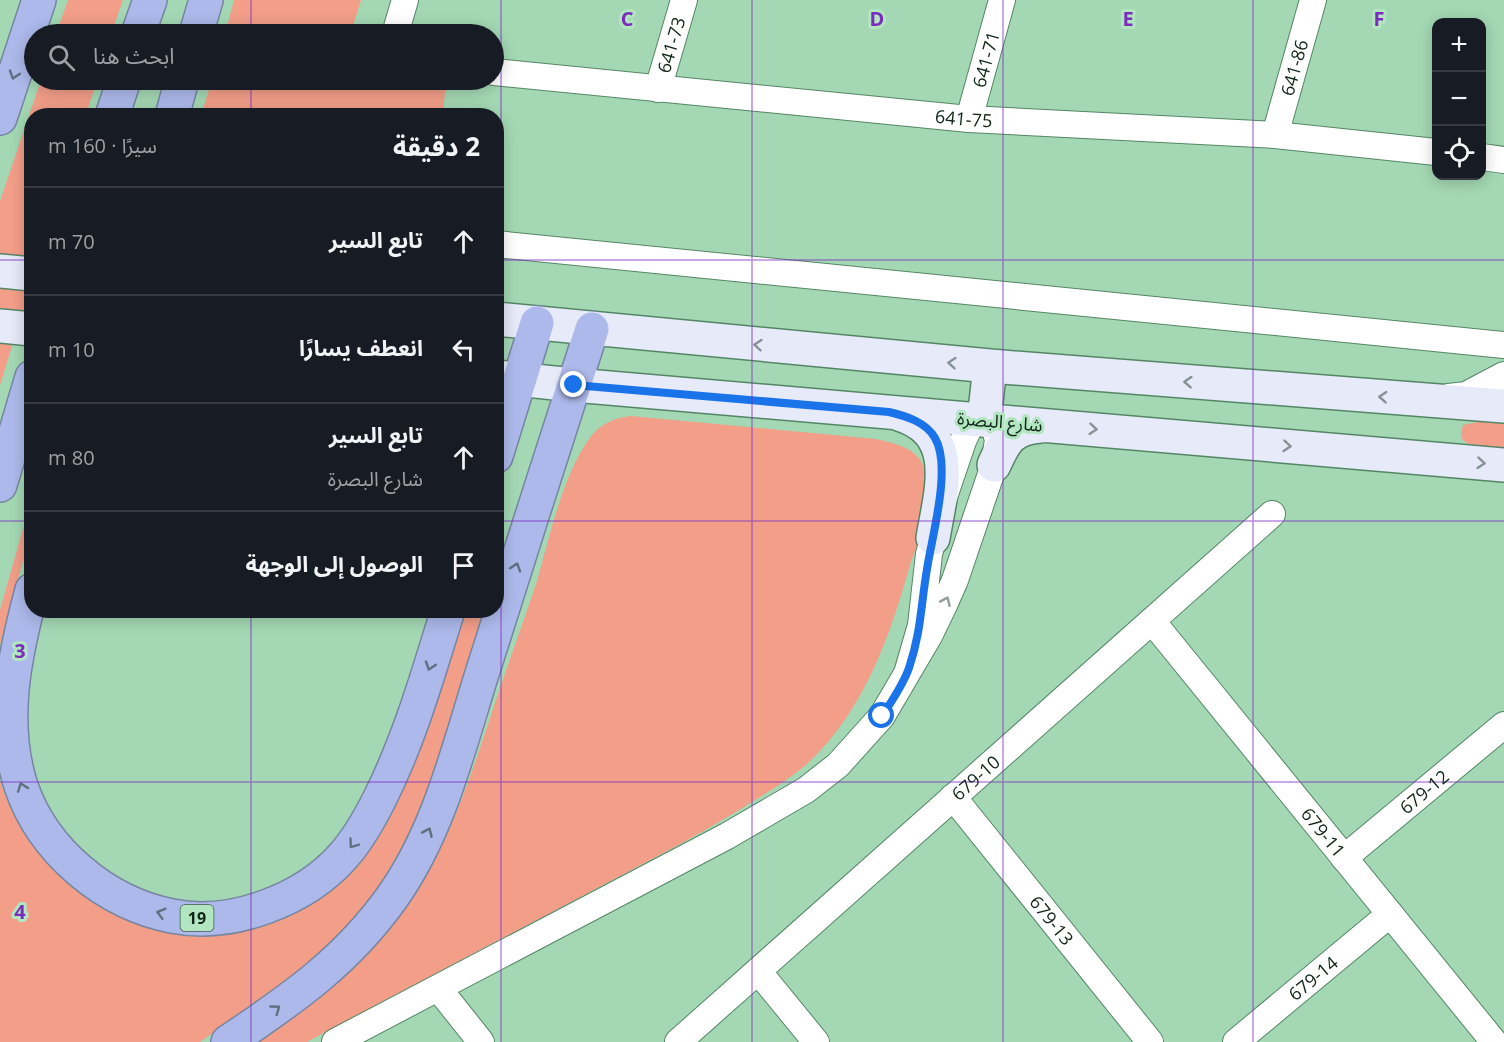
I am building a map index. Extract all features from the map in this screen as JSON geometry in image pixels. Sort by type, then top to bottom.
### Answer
[{"type":"highway","points":[[31,24],[39,0]]},
{"type":"highway","points":[[142,24],[150,0]]},
{"type":"highway","points":[[199,24],[206,0]]},
{"type":"highway","points":[[0,118],[24,45]]},
{"type":"highway","points":[[115,108],[121,90]]},
{"type":"highway","points":[[174,108],[179,90]]},
{"type":"highway","points":[[504,404],[508,378],[537,323]]},
{"type":"highway","points":[[504,602],[592,329]]},
{"type":"highway","points":[[0,485],[24,404]]},
{"type":"highway","name":"19","points":[[25,618],[15,657],[10,705],[14,762],[29,806],[56,847],[88,878],[113,893],[153,911],[190,918],[240,914],[276,903],[313,883],[344,856],[371,816],[398,761],[445,618]]},
{"type":"highway","points":[[228,1042],[274,1011],[338,960],[387,904],[415,859],[440,805],[499,618]]},
{"type":"main road","points":[[0,271],[24,273]]},
{"type":"main road","points":[[504,320],[990,366],[1504,406]]},
{"type":"main road","points":[[0,326],[24,328]]},
{"type":"main road","points":[[984,420],[990,366]]},
{"type":"main road","name":"شارع البصرة","points":[[508,378],[1504,465]]},
{"type":"main road","points":[[889,412],[921,423],[935,438],[940,448],[942,473],[933,538]]},
{"type":"main road","points":[[994,465],[1004,444],[1015,432],[1029,427],[1049,425]]},
{"type":"street","points":[[398,24],[405,0]]},
{"type":"street","name":"641-73","points":[[658,89],[684,0]]},
{"type":"street","name":"641-71","points":[[969,119],[1002,0]]},
{"type":"street","name":"641-86","points":[[1275,135],[1312,0]]},
{"type":"street","name":"641-75","points":[[504,73],[969,119],[1275,135],[1432,151]]},
{"type":"street","points":[[1486,158],[1504,160]]},
{"type":"street","points":[[504,245],[1504,345]]},
{"type":"street","points":[[1429,400],[1466,394],[1504,375]]},
{"type":"street","points":[[335,1042],[727,836],[806,790],[838,765],[873,728],[891,702],[929,636],[955,580],[994,465],[997,448],[996,432],[991,422],[984,420],[972,423],[950,474],[933,538],[921,625],[908,670]]},
{"type":"street","name":"679-10","points":[[678,1042],[1272,514]]},
{"type":"street","name":"679-11","points":[[1152,621],[1494,1042]]},
{"type":"street","name":"679-12","points":[[1344,858],[1504,725]]},
{"type":"street","name":"679-13","points":[[953,797],[1150,1042]]},
{"type":"street","name":"679-14","points":[[1236,1042],[1390,914]]},
{"type":"street","points":[[758,971],[816,1042]]},
{"type":"street","points":[[438,988],[481,1042]]},
{"type":"shaded area","points":[[68,0],[123,0],[115,24],[60,24]]},
{"type":"shaded area","points":[[234,0],[361,0],[354,24],[228,24]]},
{"type":"shaded area","points":[[38,90],[94,90],[88,108],[32,108]]},
{"type":"shaded area","points":[[209,90],[445,90],[444,108],[203,108]]},
{"type":"shaded area","points":[[24,130],[24,308],[0,385],[0,201]]},
{"type":"shaded area","points":[[631,416],[876,439],[908,449],[917,456],[925,474],[926,486],[922,530],[894,619],[860,696],[828,742],[808,763],[774,788],[703,831],[307,1042],[254,1042],[361,958],[398,918],[428,873],[451,825],[470,776],[536,584],[557,509],[571,472],[589,439],[598,429],[618,418]]},
{"type":"shaded area","points":[[1478,422],[1504,423],[1504,448],[1468,444],[1462,439],[1463,425]]},
{"type":"shaded area","points":[[24,525],[24,557],[0,645],[0,610]]},
{"type":"shaded area","points":[[462,618],[488,618],[438,765],[406,841],[365,909],[314,962],[200,1042],[0,1042],[0,781],[18,821],[26,831],[95,898],[119,916],[156,929],[184,934],[212,935],[240,932],[268,925],[319,900],[341,883],[361,862],[381,834],[396,804],[422,740]]},
{"type":"route","points":[[574,385],[889,412],[911,418],[929,429],[940,448],[942,473],[921,625],[908,670],[882,716]]}]
